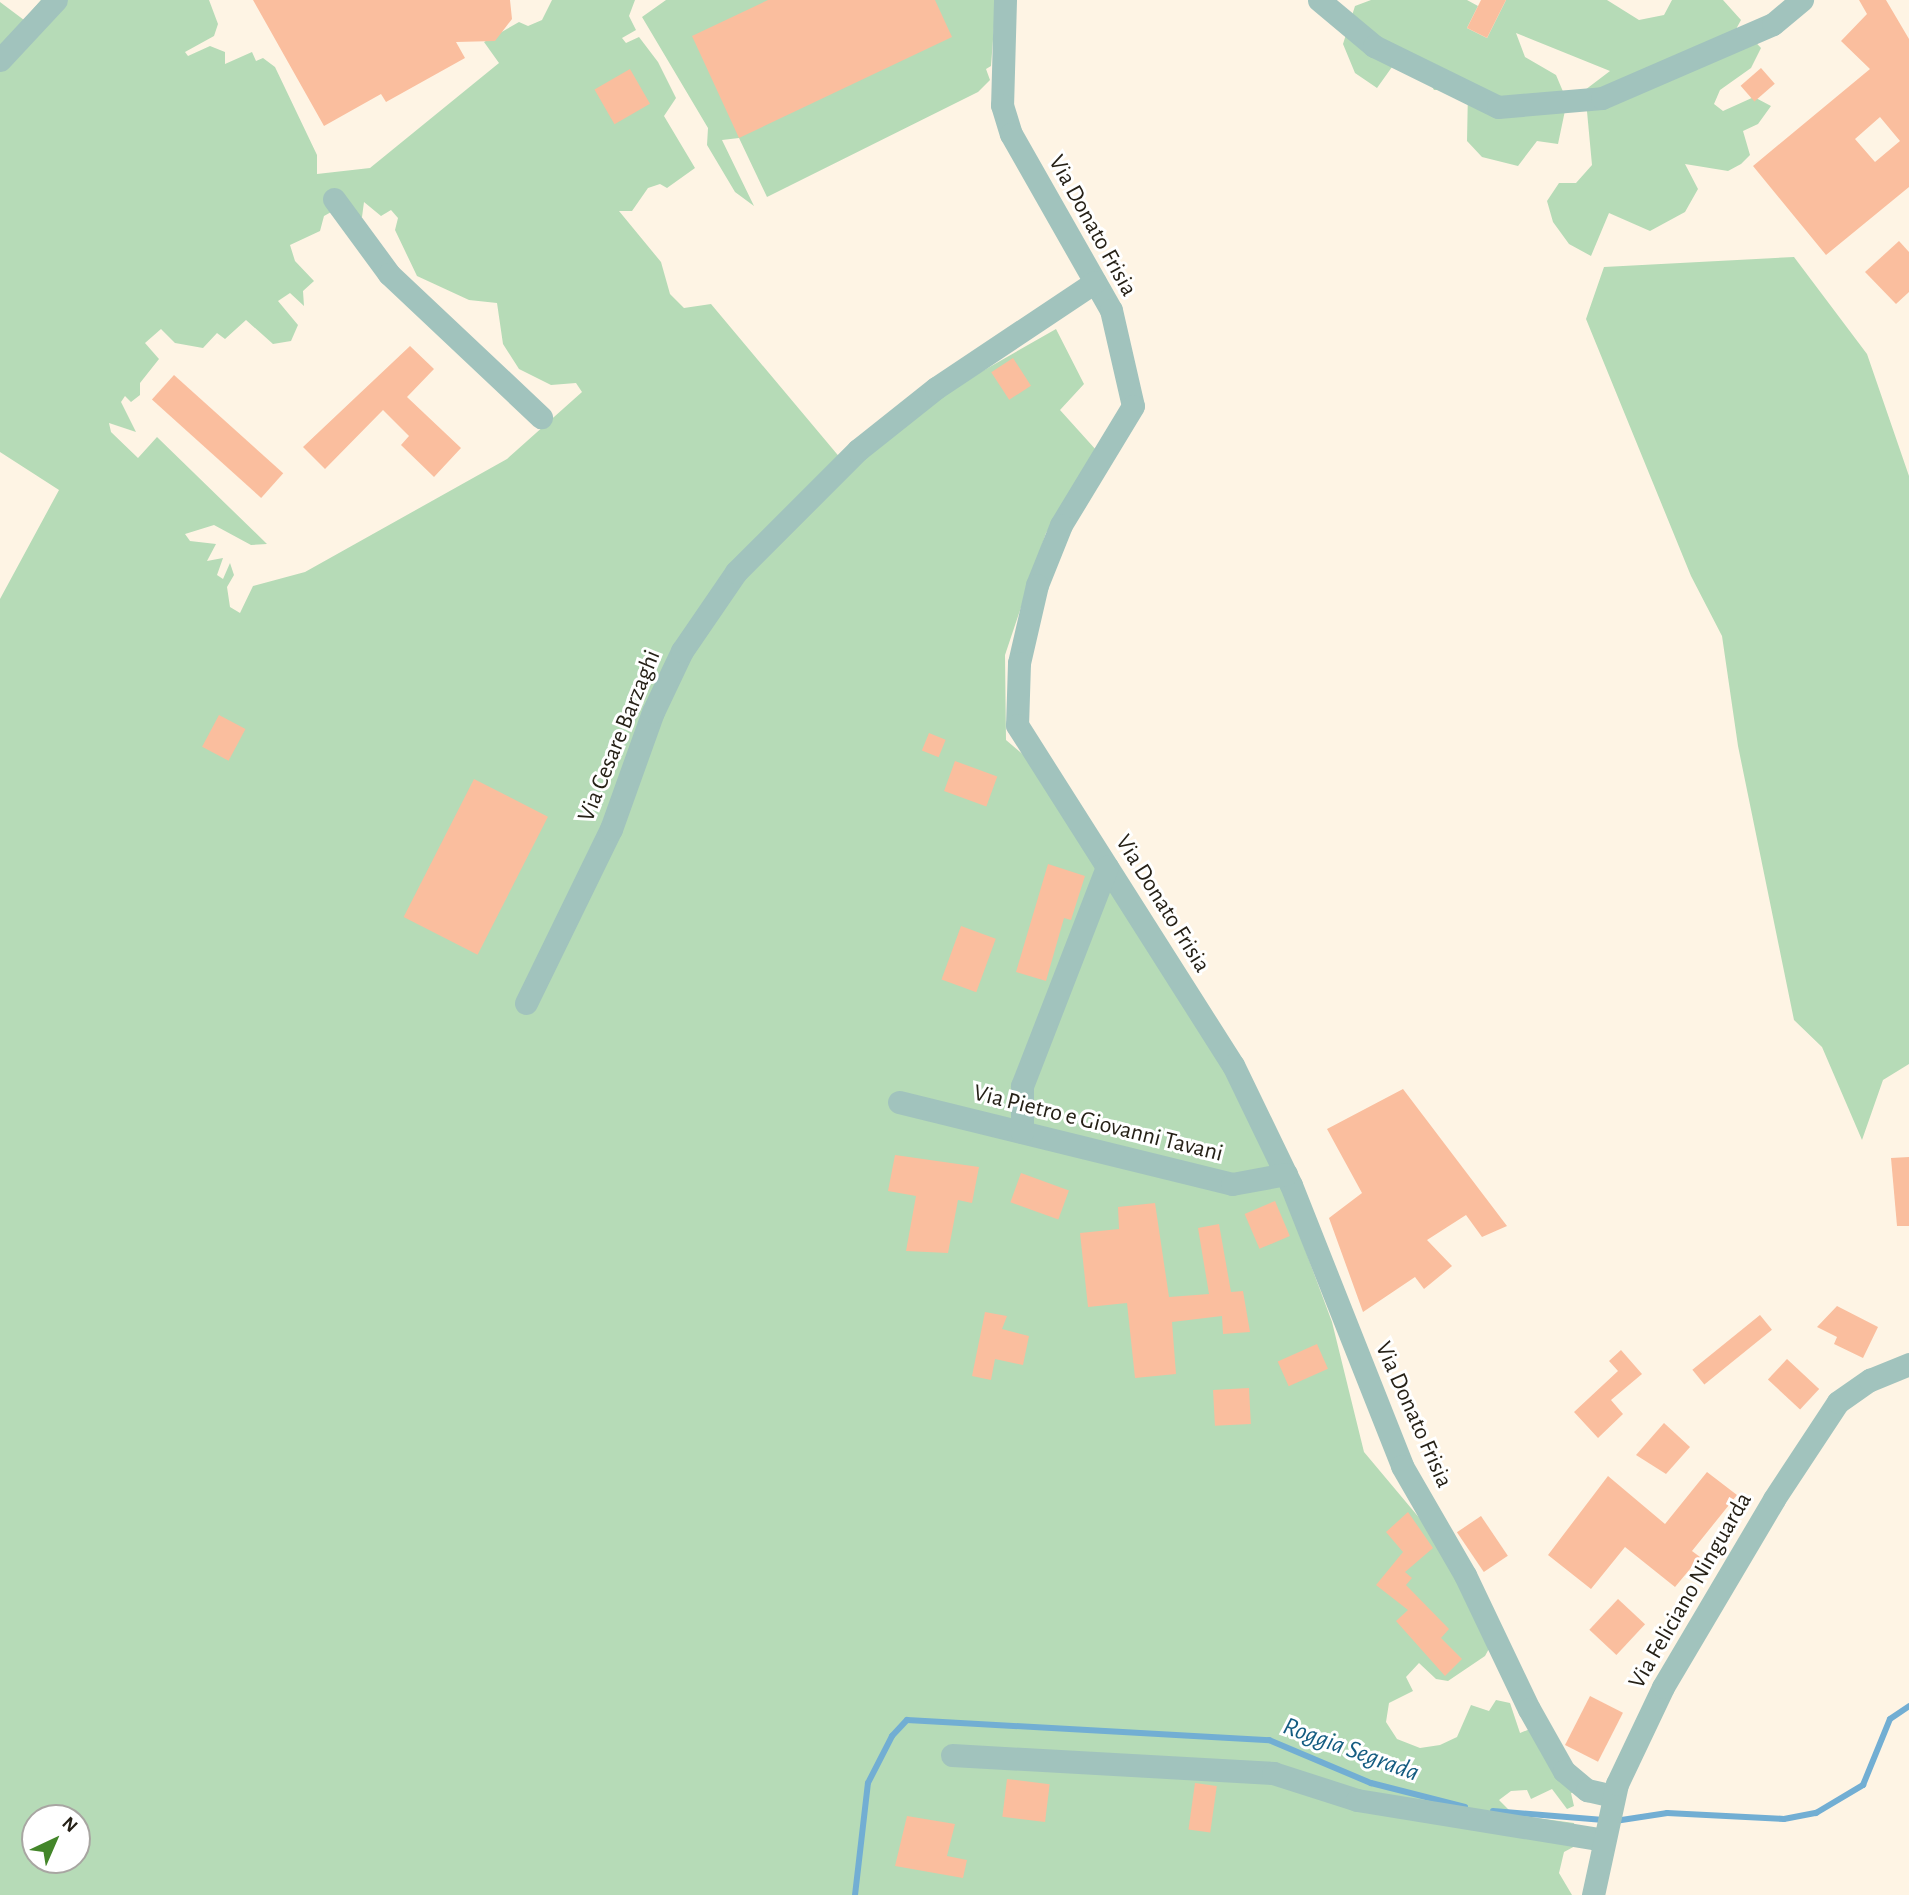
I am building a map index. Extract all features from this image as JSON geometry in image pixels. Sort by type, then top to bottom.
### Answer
[{"type":"street","points":[[0,60],[56,0]]},
{"type":"street","name":"Via Donato Frisia","points":[[1005,0],[1002,105],[1011,134],[1111,310],[1133,406],[1061,525],[1037,585],[1019,663],[1017,725],[1233,1065],[1286,1174],[1402,1466],[1465,1576],[1529,1709],[1564,1771],[1587,1790],[1611,1802]]},
{"type":"street","points":[[1319,0],[1374,46],[1498,107],[1602,98],[1773,24],[1802,0]]},
{"type":"street","points":[[334,198],[389,274],[541,417]]},
{"type":"street","name":"Via Cesare Barzaghi","points":[[526,1003],[611,829],[653,712],[682,651],[736,572],[858,450],[936,388],[1095,282]]},
{"type":"street","points":[[1022,1132],[1022,1086],[1107,867]]},
{"type":"street","name":"Via Pietro e Giovanni Tavani","points":[[899,1102],[1232,1184],[1286,1174]]},
{"type":"street","name":"Via Feliciano Ninguarda","points":[[1593,1895],[1611,1802],[1663,1687],[1814,1432],[1849,1394],[1909,1364]]},
{"type":"street","points":[[952,1755],[1273,1773],[1357,1800],[1604,1837]]},
{"type":"green space","points":[[41,0],[209,0],[218,24],[214,36],[185,52],[188,56],[210,46],[225,52],[225,64],[252,52],[256,61],[263,58],[275,67],[317,155],[317,174],[370,168],[499,63],[484,42],[519,22],[528,26],[542,20],[552,0],[635,0],[629,16],[636,30],[622,38],[626,43],[639,37],[658,62],[676,98],[664,116],[695,168],[667,188],[660,184],[648,188],[632,211],[619,211],[661,262],[670,294],[684,308],[711,304],[847,466],[937,397],[1056,329],[1084,384],[1060,410],[1097,451],[1046,533],[1005,655],[1006,740],[1027,758],[1260,1128],[1332,1322],[1364,1452],[1442,1545],[1491,1645],[1485,1656],[1448,1681],[1436,1679],[1419,1663],[1406,1677],[1413,1691],[1389,1703],[1386,1722],[1397,1739],[1420,1748],[1440,1745],[1457,1737],[1471,1705],[1489,1711],[1496,1700],[1510,1703],[1520,1733],[1530,1729],[1577,1792],[1571,1793],[1574,1806],[1567,1809],[1552,1789],[1531,1799],[1527,1790],[1511,1791],[1499,1800],[1514,1815],[1574,1823],[1577,1845],[1564,1852],[1559,1873],[1572,1895],[0,1895],[0,599],[59,490],[0,452],[0,2],[24,20]],"holes":[[[364,202],[381,216],[391,210],[398,218],[395,230],[417,276],[469,300],[497,303],[503,344],[519,369],[551,385],[576,383],[582,392],[507,459],[305,572],[253,586],[240,613],[230,607],[227,587],[234,575],[230,563],[223,579],[217,575],[223,558],[207,561],[216,544],[190,541],[185,534],[214,525],[251,545],[267,544],[157,437],[138,458],[111,432],[109,423],[136,432],[121,402],[125,396],[131,402],[140,395],[140,383],[159,359],[145,343],[161,329],[175,343],[203,348],[217,333],[225,339],[246,320],[273,344],[291,341],[298,325],[278,301],[290,293],[304,306],[303,291],[314,281],[295,261],[290,245],[320,231],[324,216],[342,206],[346,216],[362,217]]]},
{"type":"green space","points":[[666,0],[996,0],[991,66],[986,69],[990,80],[978,92],[767,197],[739,138],[722,140],[754,206],[735,192],[707,145],[708,128],[642,17]]},
{"type":"green space","points":[[1371,0],[1467,0],[1478,6],[1467,28],[1487,38],[1506,0],[1607,0],[1639,20],[1664,15],[1672,0],[1723,0],[1741,20],[1735,31],[1747,33],[1761,48],[1751,68],[1720,90],[1714,104],[1723,111],[1754,97],[1771,106],[1758,124],[1743,131],[1750,155],[1741,164],[1728,171],[1685,164],[1698,189],[1685,212],[1650,231],[1609,213],[1591,256],[1569,244],[1553,222],[1547,201],[1559,183],[1576,183],[1592,165],[1585,90],[1610,71],[1516,33],[1525,57],[1556,75],[1567,101],[1558,144],[1537,141],[1518,166],[1482,157],[1467,141],[1468,90],[1434,90],[1422,70],[1397,60],[1377,88],[1355,73],[1343,44],[1355,6]]},
{"type":"green space","points":[[1794,257],[1867,354],[1909,476],[1909,1064],[1883,1080],[1862,1140],[1822,1047],[1794,1020],[1738,746],[1722,636],[1691,576],[1586,319],[1604,267]]},
{"type":"building","points":[[253,0],[510,0],[512,19],[495,41],[456,42],[465,58],[386,102],[381,94],[324,126]]},
{"type":"building","points":[[768,0],[935,0],[952,37],[739,138],[692,36]]},
{"type":"building","points":[[1481,0],[1506,0],[1487,38],[1467,28]]},
{"type":"building","points":[[1859,0],[1886,0],[1909,39],[1909,187],[1826,255],[1753,166],[1870,69],[1841,41],[1867,14]],"holes":[[[1880,117],[1900,141],[1875,162],[1855,139]]]},
{"type":"building","points":[[1761,68],[1775,84],[1754,102],[1741,86]]},
{"type":"building","points":[[630,69],[650,104],[614,124],[594,90]]},
{"type":"building","points":[[1899,241],[1909,252],[1909,292],[1896,304],[1865,272]]},
{"type":"building","points":[[410,346],[434,369],[407,397],[461,448],[434,477],[401,445],[409,436],[383,410],[325,469],[303,447]]},
{"type":"building","points":[[1013,358],[1031,386],[1009,400],[991,372]]},
{"type":"building","points":[[174,375],[283,473],[261,498],[152,400]]},
{"type":"building","points":[[219,715],[245,729],[229,761],[202,747]]},
{"type":"building","points":[[929,733],[946,740],[939,757],[922,751]]},
{"type":"building","points":[[955,761],[997,776],[986,806],[944,791]]},
{"type":"building","points":[[474,779],[548,817],[478,955],[404,917]]},
{"type":"building","points":[[1048,864],[1085,876],[1071,920],[1064,918],[1046,981],[1016,972]]},
{"type":"building","points":[[961,926],[996,939],[976,992],[942,980]]},
{"type":"building","points":[[1403,1089],[1507,1226],[1482,1237],[1466,1215],[1427,1240],[1452,1266],[1424,1289],[1415,1277],[1363,1312],[1329,1218],[1362,1193],[1327,1129]]},
{"type":"building","points":[[895,1155],[979,1167],[972,1203],[958,1200],[948,1253],[906,1251],[916,1196],[888,1191]]},
{"type":"building","points":[[1909,1157],[1909,1226],[1897,1226],[1891,1158]]},
{"type":"building","points":[[1021,1173],[1069,1190],[1058,1220],[1010,1202]]},
{"type":"building","points":[[1275,1201],[1290,1236],[1259,1249],[1245,1214]]},
{"type":"building","points":[[1155,1203],[1169,1297],[1209,1294],[1198,1228],[1219,1224],[1231,1292],[1243,1291],[1250,1332],[1223,1334],[1222,1316],[1172,1322],[1176,1374],[1135,1378],[1127,1303],[1088,1307],[1080,1233],[1119,1229],[1118,1207]]},
{"type":"building","points":[[1837,1306],[1878,1327],[1863,1358],[1834,1344],[1837,1337],[1817,1327]]},
{"type":"building","points":[[985,1312],[1007,1316],[1002,1329],[1029,1336],[1023,1365],[995,1359],[991,1380],[972,1376]]},
{"type":"building","points":[[1760,1315],[1772,1330],[1704,1385],[1692,1370]]},
{"type":"building","points":[[1317,1344],[1328,1369],[1289,1386],[1278,1361]]},
{"type":"building","points":[[1621,1350],[1642,1374],[1611,1400],[1623,1414],[1598,1438],[1574,1412],[1618,1371],[1609,1361]]},
{"type":"building","points":[[1787,1359],[1819,1389],[1800,1409],[1768,1379]]},
{"type":"building","points":[[1249,1388],[1251,1424],[1215,1426],[1213,1390]]},
{"type":"building","points":[[1664,1423],[1690,1447],[1666,1474],[1636,1455]]},
{"type":"building","points":[[1707,1472],[1737,1495],[1692,1551],[1700,1557],[1675,1587],[1625,1547],[1591,1589],[1548,1555],[1608,1476],[1665,1524]]},
{"type":"building","points":[[1408,1512],[1433,1548],[1405,1572],[1412,1578],[1406,1585],[1449,1629],[1441,1638],[1462,1659],[1445,1676],[1396,1621],[1408,1610],[1376,1585],[1403,1552],[1386,1532]]},
{"type":"building","points":[[1481,1516],[1508,1556],[1484,1572],[1457,1532]]},
{"type":"building","points":[[1618,1599],[1645,1624],[1616,1655],[1589,1630]]},
{"type":"building","points":[[1590,1696],[1623,1713],[1598,1762],[1565,1745]]},
{"type":"building","points":[[1007,1779],[1050,1784],[1045,1822],[1002,1817]]},
{"type":"building","points":[[1195,1783],[1217,1786],[1210,1833],[1188,1830]]},
{"type":"building","points":[[907,1816],[955,1824],[947,1856],[967,1860],[963,1878],[895,1866]]},
{"type":"waterway","name":"Roggia Segrada","points":[[1615,1821],[1667,1813],[1784,1819],[1816,1813],[1863,1785],[1890,1719],[1909,1706]]},
{"type":"waterway","name":"Roggia Segrada","points":[[855,1895],[868,1783],[892,1736],[907,1720],[1269,1740],[1371,1783],[1465,1807]]},
{"type":"waterway","name":"Roggia Segrada","points":[[1493,1811],[1604,1820]]}]
